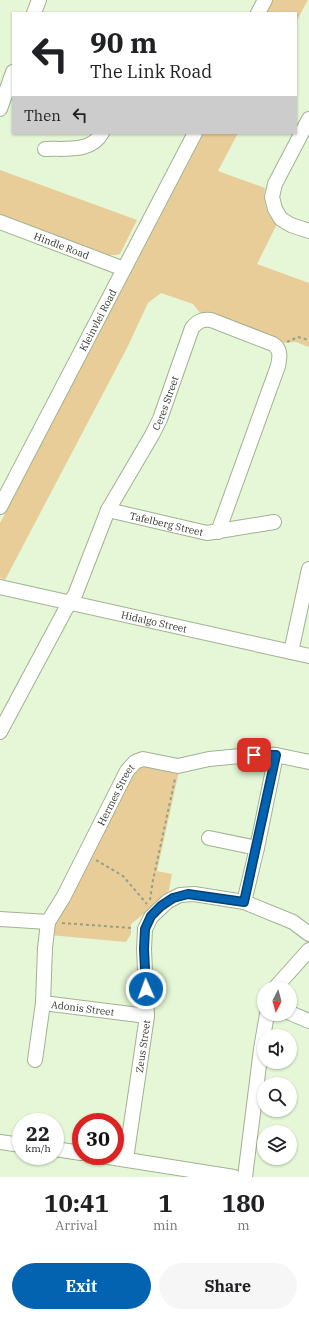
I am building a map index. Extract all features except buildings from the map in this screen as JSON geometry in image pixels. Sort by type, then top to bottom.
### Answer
[{"type":"street","points":[[259,12],[265,0]]},
{"type":"street","points":[[0,109],[12,75]]},
{"type":"street","points":[[309,119],[275,184],[272,197],[274,209],[281,219],[309,231]]},
{"type":"street","points":[[45,149],[84,147],[91,145],[98,140],[101,134]]},
{"type":"street","name":"Kleinvlei Road","points":[[0,507],[194,134]]},
{"type":"street","name":"Hindle Road","points":[[0,222],[124,269]]},
{"type":"street","name":"Ceres Street","points":[[0,732],[69,603],[75,595],[108,510],[160,419],[191,331],[196,323],[199,320],[211,320],[276,346]]},
{"type":"street","points":[[218,532],[278,366],[280,356],[276,346]]},
{"type":"street","name":"Tafelberg Street","points":[[108,510],[200,532],[218,532],[274,522]]},
{"type":"street","points":[[291,652],[309,570]]},
{"type":"street","name":"Hidalgo Street","points":[[0,587],[309,656]]},
{"type":"street","name":"Hermes Street","points":[[48,922],[64,896],[127,771],[134,762],[143,759],[178,766],[209,759],[251,755],[276,755],[309,762]]},
{"type":"street","points":[[244,902],[257,848],[276,755]]},
{"type":"street","points":[[210,838],[257,848]]},
{"type":"street","name":"Zeus Street","points":[[126,1159],[147,1016],[144,949],[145,929],[146,924],[154,912],[168,901],[180,895],[194,894],[244,902],[292,922],[309,934]]},
{"type":"street","points":[[0,919],[48,922]]},
{"type":"street","name":"Adonis Street","points":[[35,1060],[43,1003],[45,948],[48,922]]},
{"type":"street","points":[[281,981],[309,950]]},
{"type":"street","name":"Adonis Street","points":[[43,1003],[147,1016]]},
{"type":"street","points":[[297,1017],[309,1021]]},
{"type":"street","points":[[245,1177],[266,1021]]},
{"type":"street","points":[[0,1142],[12,1144]]},
{"type":"street","points":[[126,1159],[234,1177]]},
{"type":"path","points":[[276,346],[298,337],[309,340]]},
{"type":"path","points":[[85,854],[123,876],[149,906],[153,880],[178,766]]},
{"type":"path","points":[[48,922],[145,929]]},
{"type":"shaded area","points":[[273,0],[308,0],[297,20],[297,12],[267,12]]},
{"type":"shaded area","points":[[203,134],[237,134],[218,171],[265,188],[264,199],[266,208],[270,216],[277,224],[257,264],[309,283],[309,347],[296,342],[279,343],[201,314],[193,304],[161,293],[148,303],[127,348],[5,580],[0,578],[0,523]]},
{"type":"shaded area","points":[[0,170],[137,220],[120,254],[105,255],[0,217]]},
{"type":"shaded area","points":[[144,765],[179,771],[157,871],[172,874],[169,890],[165,897],[131,924],[131,934],[126,942],[49,935],[133,773]]},
{"type":"route","points":[[146,989],[144,949],[145,929],[146,924],[154,912],[173,898],[188,894],[244,902],[257,848],[276,755],[254,755]]}]
